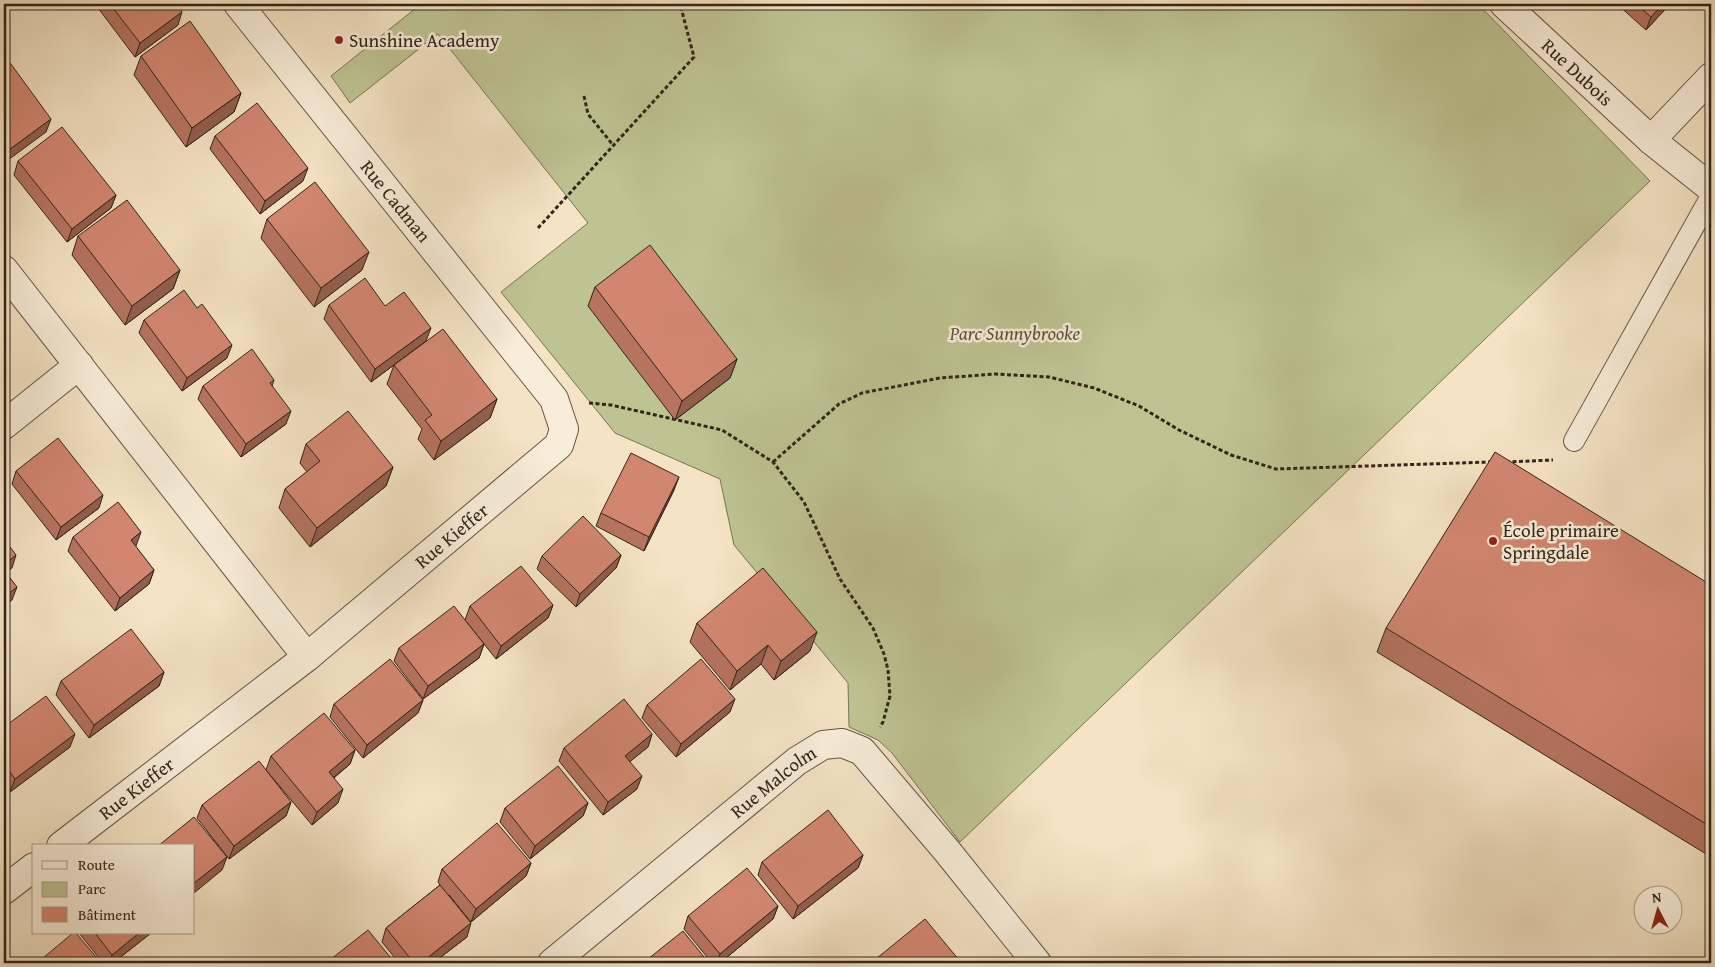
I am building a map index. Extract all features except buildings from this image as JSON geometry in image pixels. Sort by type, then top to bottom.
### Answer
[{"type":"street","name":"Rue Cadman","points":[[238,4],[554,399]]},
{"type":"street","name":"Rue Dubois","points":[[1504,4],[1651,140],[1711,188]]},
{"type":"street","points":[[1651,140],[1711,77]]},
{"type":"street","points":[[4,270],[307,657]]},
{"type":"street","points":[[4,425],[79,365]]},
{"type":"street","name":"Rue Kieffer","points":[[64,844],[307,657],[559,445],[564,429],[554,399]]},
{"type":"street","name":"Rue Malcolm","points":[[552,963],[797,761],[823,746],[842,744],[862,751]]},
{"type":"street","points":[[862,751],[947,851],[1037,963]]},
{"type":"street","points":[[4,890],[32,869]]},
{"type":"lane","points":[[1574,441],[1711,196]]},
{"type":"path","points":[[538,228],[694,57],[680,4]]},
{"type":"path","points":[[584,96],[588,114],[613,145]]},
{"type":"path","points":[[773,462],[840,404],[862,393],[940,378],[995,374],[1049,376],[1094,388],[1139,406],[1179,430],[1230,455],[1276,469],[1556,460]]},
{"type":"path","points":[[554,399],[611,406],[722,430],[773,462],[804,502],[840,578],[873,628],[884,654],[888,670],[890,696],[883,722],[862,751]]},
{"type":"green space","name":"Parc Sunnybrooke","points":[[421,4],[1478,4],[1650,181],[960,842],[892,753],[878,740],[849,727],[848,683],[734,545],[720,479],[615,433],[501,292],[588,223],[438,34],[350,103],[331,76]]},
{"type":"place","name":"Sunshine Academy","points":[[339,40]]},
{"type":"place","name":"École primaire Springdale","points":[[1493,541]]}]
